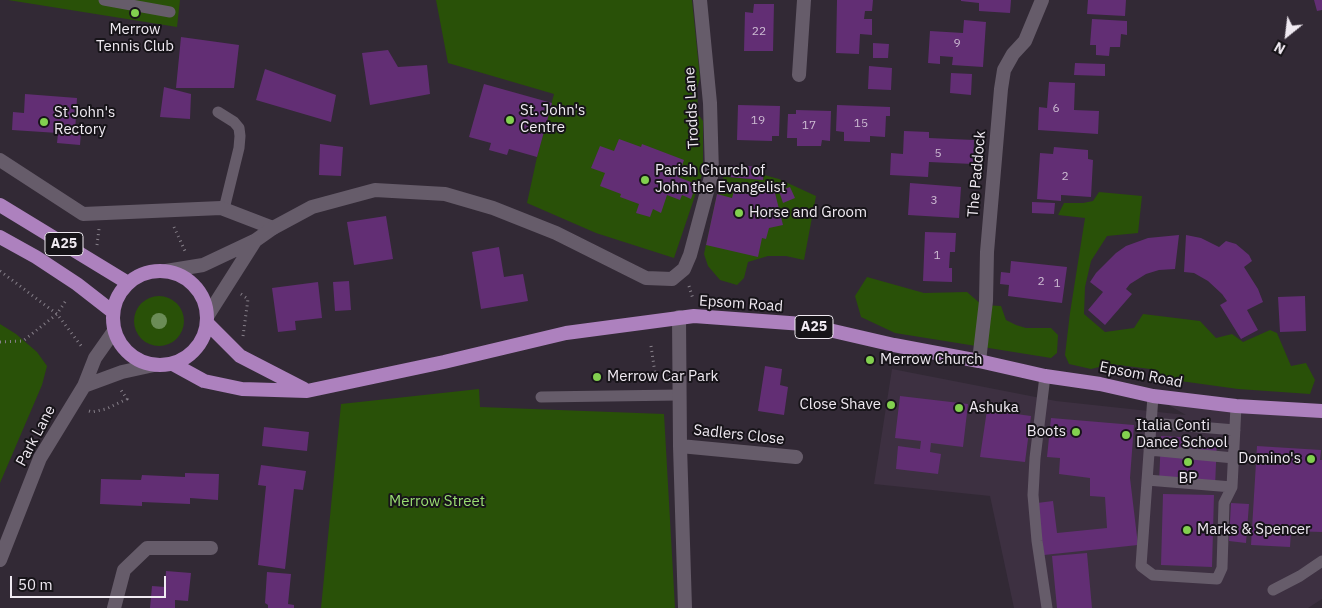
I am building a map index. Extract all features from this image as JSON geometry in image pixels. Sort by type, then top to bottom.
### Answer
[{"type":"main road","name":"A25","points":[[0,205],[128,283]]},
{"type":"main road","name":"A25","points":[[0,237],[36,257],[77,284],[113,312]]},
{"type":"main road","points":[[166,271],[182,276],[195,286],[204,299],[208,320],[204,338],[196,350],[186,359],[173,364],[154,365],[141,362],[129,354],[120,344],[114,331],[113,312],[116,302],[128,283],[140,276],[166,271]]},
{"type":"main road","name":"Epsom Road","points":[[173,364],[204,381],[242,390],[307,391],[444,362],[566,333],[694,316],[802,324],[1045,376],[1100,384],[1153,396],[1236,406],[1322,411]]},
{"type":"main road","points":[[208,320],[240,356],[307,391]]},
{"type":"street","name":"Trodds Lane","points":[[273,228],[312,207],[376,190],[445,194],[493,208],[556,233],[646,278],[672,280],[684,269],[690,255],[712,173],[710,103],[700,0]]},
{"type":"street","points":[[799,75],[804,0]]},
{"type":"street","name":"The Paddock","points":[[978,361],[986,301],[989,225],[1004,70],[1013,54],[1025,41],[1042,0]]},
{"type":"street","points":[[0,160],[83,214],[221,208],[273,228]]},
{"type":"street","points":[[166,271],[202,265],[256,240],[273,228]]},
{"type":"street","points":[[208,320],[256,240]]},
{"type":"street","points":[[679,317],[680,446],[685,608]]},
{"type":"street","name":"Park Lane","points":[[0,560],[40,458],[84,386],[94,358],[114,331]]},
{"type":"street","points":[[84,386],[122,372],[154,365]]},
{"type":"street","name":"Sadlers Close","points":[[680,446],[796,457]]},
{"type":"street","points":[[114,608],[124,570],[147,548],[211,548]]},
{"type":"lane","points":[[104,0],[170,12]]},
{"type":"lane","points":[[218,112],[234,122],[239,128],[240,136],[239,148],[224,210]]},
{"type":"lane","points":[[1045,376],[1035,458],[1033,495],[1037,541],[1047,608]]},
{"type":"lane","points":[[541,398],[679,394]]},
{"type":"lane","points":[[1153,396],[1141,566],[1153,575],[1218,579],[1222,568],[1224,503],[1232,487],[1236,406]]},
{"type":"lane","points":[[1151,423],[1235,430]]},
{"type":"lane","points":[[1150,446],[1234,458]]},
{"type":"lane","points":[[1147,480],[1232,487]]},
{"type":"lane","points":[[1273,590],[1300,576],[1322,561]]},
{"type":"path","points":[[0,271],[57,314],[80,346]]},
{"type":"path","points":[[652,346],[658,395]]},
{"type":"path","points":[[648,366],[653,360]]},
{"type":"shaded area","points":[[892,369],[1056,401],[1186,415],[1153,396],[1322,411],[1322,599],[1308,608],[1014,608],[990,496],[874,484]]},
{"type":"green space","name":"Merrow Tennis Club","points":[[8,0],[180,0],[177,27]]},
{"type":"green space","points":[[436,0],[692,0],[700,78],[697,88],[698,114],[703,121],[703,172],[674,258],[596,233],[527,203],[554,94],[448,63]]},
{"type":"green space","points":[[764,175],[779,179],[816,196],[804,260],[786,256],[768,256],[748,262],[744,278],[737,285],[720,280],[708,266],[704,254],[717,194],[724,176],[763,180]]},
{"type":"green space","points":[[1099,192],[1142,196],[1138,233],[1107,236],[1091,261],[1085,287],[1084,314],[1105,332],[1134,328],[1143,314],[1200,321],[1216,338],[1232,334],[1243,342],[1270,330],[1277,333],[1291,366],[1306,363],[1315,380],[1310,394],[1238,389],[1173,380],[1150,369],[1111,364],[1091,369],[1069,364],[1065,355],[1085,218],[1058,215],[1064,203],[1093,201]]},
{"type":"green space","points":[[867,277],[924,293],[967,292],[982,305],[1001,306],[1006,320],[1016,325],[1026,328],[1051,328],[1058,335],[1057,353],[1051,358],[895,333],[861,317],[855,296]]},
{"type":"green space","points":[[159,296],[173,300],[180,307],[184,321],[180,335],[173,342],[159,346],[145,342],[138,335],[134,321],[138,307],[145,300]]},
{"type":"green space","points":[[0,324],[16,334],[37,352],[47,366],[42,385],[0,483]]},
{"type":"green space","name":"Merrow Street","points":[[479,389],[480,407],[664,414],[675,608],[321,608],[341,404]]},
{"type":"building","points":[[837,0],[873,0],[872,11],[865,11],[864,19],[872,19],[872,35],[860,34],[859,54],[836,53]]},
{"type":"building","points":[[961,0],[1011,0],[1010,13],[979,11],[979,3]]},
{"type":"building","points":[[1088,0],[1126,0],[1125,16],[1087,14]]},
{"type":"building","points":[[1314,0],[1322,0],[1322,10],[1317,11]]},
{"type":"building","points":[[754,4],[774,4],[773,51],[744,51],[745,12],[753,13]]},
{"type":"building","points":[[1092,19],[1127,21],[1127,35],[1121,34],[1120,47],[1110,47],[1109,56],[1096,55],[1096,45],[1090,45]]},
{"type":"building","points":[[964,20],[986,22],[983,67],[952,65],[953,57],[940,56],[940,64],[928,63],[930,31],[963,33]]},
{"type":"building","points":[[181,37],[239,45],[234,88],[176,88]]},
{"type":"building","points":[[873,43],[889,44],[888,58],[873,58]]},
{"type":"building","points":[[388,50],[398,67],[427,65],[430,94],[370,105],[362,53]]},
{"type":"building","points":[[1075,63],[1105,64],[1105,76],[1074,75]]},
{"type":"building","points":[[869,66],[892,68],[891,90],[868,89]]},
{"type":"building","points":[[265,69],[336,95],[331,122],[256,100]]},
{"type":"building","points":[[951,73],[972,74],[971,95],[950,93]]},
{"type":"building","points":[[1049,82],[1075,83],[1074,110],[1099,111],[1098,134],[1038,130],[1039,107],[1047,108]]},
{"type":"building","name":"St. John's Centre","points":[[484,84],[552,103],[537,157],[509,149],[507,155],[489,150],[491,143],[469,137]]},
{"type":"building","points":[[164,87],[191,94],[190,119],[160,117]]},
{"type":"building","name":"St John's Rectory","points":[[25,94],[77,98],[75,132],[81,132],[80,145],[57,143],[58,133],[12,130],[13,112],[24,113]]},
{"type":"building","points":[[738,105],[780,106],[779,136],[772,136],[772,141],[737,140]]},
{"type":"building","points":[[837,105],[890,107],[890,116],[886,116],[885,137],[870,136],[870,142],[844,141],[844,132],[836,131]]},
{"type":"building","points":[[796,110],[831,111],[830,141],[822,140],[821,146],[797,146],[797,138],[787,138],[788,114],[796,114]]},
{"type":"building","points":[[904,131],[929,132],[929,138],[974,140],[973,164],[929,162],[928,177],[890,175],[891,153],[903,154]]},
{"type":"building","name":"Parish Church of John the Evangelist","points":[[619,139],[641,147],[642,144],[684,160],[678,177],[696,184],[691,199],[682,195],[680,200],[667,195],[661,213],[653,209],[650,217],[636,213],[639,204],[620,197],[621,194],[600,186],[605,173],[591,168],[600,146],[614,151]]},
{"type":"building","points":[[320,144],[343,147],[341,176],[319,175]]},
{"type":"building","points":[[1054,147],[1088,150],[1088,159],[1093,160],[1091,197],[1061,195],[1061,201],[1037,199],[1040,153],[1053,154]]},
{"type":"building","points":[[729,165],[764,167],[763,180],[728,177]]},
{"type":"building","name":"Horse and Groom","points":[[772,181],[783,225],[769,228],[766,239],[762,238],[758,257],[706,245],[717,194],[732,198],[734,191],[753,195],[751,189],[759,187],[758,184]]},
{"type":"building","points":[[910,183],[961,187],[959,218],[908,215]]},
{"type":"building","points":[[790,187],[795,198],[783,203],[779,191]]},
{"type":"building","points":[[1032,202],[1055,203],[1054,214],[1032,213]]},
{"type":"building","points":[[386,216],[393,259],[354,265],[347,222]]},
{"type":"building","points":[[925,232],[956,233],[955,252],[950,252],[949,268],[952,268],[952,282],[923,281]]},
{"type":"building","points":[[1179,235],[1175,269],[1159,270],[1146,274],[1130,284],[1126,289],[1132,294],[1105,325],[1088,310],[1103,292],[1090,282],[1096,273],[1116,253],[1126,246],[1148,238]]},
{"type":"building","points":[[1186,235],[1201,238],[1219,247],[1226,241],[1236,244],[1249,255],[1252,261],[1244,267],[1258,289],[1263,302],[1247,310],[1258,330],[1241,339],[1220,305],[1227,301],[1222,294],[1208,281],[1194,273],[1184,272]]},
{"type":"building","points":[[499,247],[504,277],[523,274],[528,301],[481,309],[472,252]]},
{"type":"building","points":[[1011,261],[1067,267],[1062,303],[1008,296],[1009,285],[1000,284],[1001,272],[1010,273]]},
{"type":"building","points":[[349,281],[351,310],[335,311],[333,282]]},
{"type":"building","points":[[318,282],[322,318],[295,321],[296,330],[278,332],[272,288]]},
{"type":"building","points":[[1305,296],[1306,331],[1280,332],[1278,297]]},
{"type":"building","points":[[765,366],[782,369],[780,385],[788,387],[784,415],[758,411]]},
{"type":"building","points":[[900,396],[968,404],[963,447],[931,443],[930,452],[941,454],[938,474],[896,469],[898,446],[920,449],[921,441],[895,438]]},
{"type":"building","points":[[987,410],[1031,416],[1025,462],[980,457]]},
{"type":"building","points":[[1051,418],[1134,425],[1130,478],[1138,545],[1044,555],[1037,503],[1053,501],[1057,533],[1107,528],[1105,497],[1090,496],[1090,478],[1059,474],[1060,458],[1047,457]]},
{"type":"building","points":[[264,427],[309,432],[307,451],[262,446]]},
{"type":"building","name":"BP","points":[[1161,436],[1217,439],[1215,487],[1159,484]]},
{"type":"building","points":[[1257,446],[1321,450],[1322,532],[1291,531],[1290,547],[1251,545]]},
{"type":"building","points":[[261,465],[306,471],[303,490],[294,489],[285,569],[258,565],[266,486],[258,485]]},
{"type":"building","points":[[185,473],[219,474],[218,500],[190,498],[190,504],[142,502],[142,506],[100,504],[101,479],[141,480],[142,475],[185,477]]},
{"type":"building","name":"Marks & Spencer","points":[[1163,494],[1214,495],[1212,567],[1161,565]]},
{"type":"building","points":[[1231,503],[1249,504],[1246,543],[1229,541]]},
{"type":"building","points":[[1087,553],[1092,608],[1057,608],[1052,556]]},
{"type":"building","points":[[166,571],[191,573],[188,601],[175,600],[175,608],[150,608],[152,586],[165,587]]},
{"type":"building","points":[[267,572],[291,574],[288,604],[294,605],[294,608],[268,608],[268,605],[265,603]]},
{"type":"place","name":"Merrow Tennis Club","points":[[135,13]]},
{"type":"place","name":"St. John's Centre","points":[[510,120]]},
{"type":"place","name":"St John's Rectory","points":[[44,122]]},
{"type":"place","name":"Parish Church of John the Evangelist","points":[[645,180]]},
{"type":"place","name":"Horse and Groom","points":[[739,213]]},
{"type":"place","name":"Merrow Church","points":[[870,360]]},
{"type":"place","name":"Merrow Car Park","points":[[597,377]]},
{"type":"place","name":"Close Shave","points":[[891,405]]},
{"type":"place","name":"Ashuka","points":[[959,408]]},
{"type":"place","name":"Boots","points":[[1076,432]]},
{"type":"place","name":"Italia Conti Dance School","points":[[1126,435]]},
{"type":"place","name":"Domino's","points":[[1311,459]]},
{"type":"place","name":"BP","points":[[1188,462]]},
{"type":"place","name":"Marks & Spencer","points":[[1187,530]]}]
